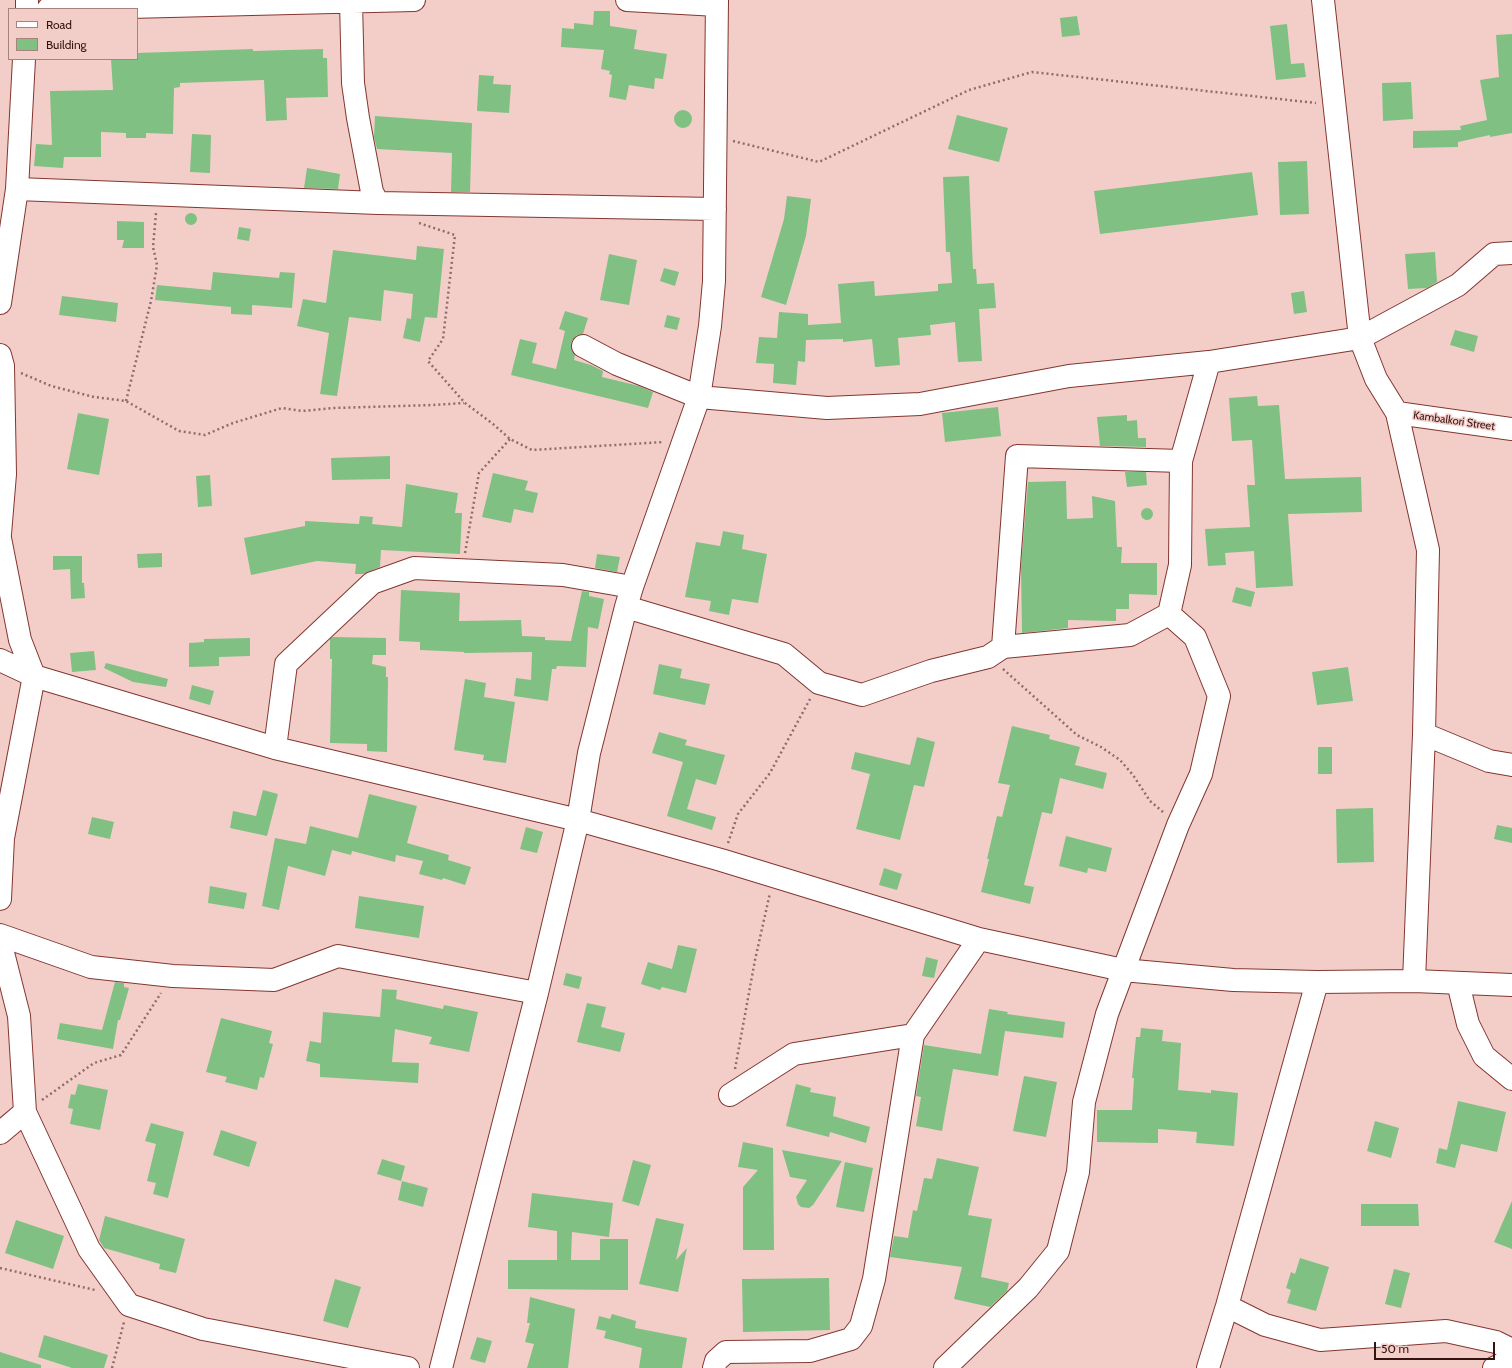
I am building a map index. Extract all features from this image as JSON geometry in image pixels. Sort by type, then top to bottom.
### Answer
[{"type":"street","points":[[91,8],[414,0]]},
{"type":"street","points":[[441,1368],[537,994],[578,820],[589,754],[629,597],[699,397],[710,326],[714,288],[716,209],[717,2],[627,0]]},
{"type":"street","points":[[1323,0],[1360,338],[1376,379],[1397,413],[1428,550],[1424,734],[1414,981]]},
{"type":"street","points":[[351,2],[353,83],[372,192],[378,204]]},
{"type":"street","points":[[0,303],[17,189],[24,60]]},
{"type":"street","points":[[17,189],[378,204],[716,209]]},
{"type":"street","points":[[583,346],[617,364],[699,397],[827,408],[920,404],[1069,376],[1209,362],[1360,338],[1458,285],[1494,254],[1512,253]]},
{"type":"street","points":[[0,534],[5,474],[2,361]]},
{"type":"street","points":[[275,748],[286,664],[316,634],[372,583],[414,568],[463,569],[563,575],[629,597],[784,654],[819,683],[862,695],[931,671],[996,652],[1130,635],[1169,614],[1180,565],[1181,461],[1209,362]]},
{"type":"street","name":"Kambalkori Street","points":[[1397,413],[1512,429]]},
{"type":"street","points":[[996,652],[1017,456],[1181,461]]},
{"type":"street","points":[[0,538],[20,640],[34,676],[3,838],[0,899]]},
{"type":"street","points":[[946,1368],[1028,1288],[1058,1251],[1078,1172],[1084,1102],[1107,1014],[1178,825],[1201,774],[1219,696],[1195,637],[1169,614]]},
{"type":"street","points":[[0,660],[34,676],[275,748],[578,820],[721,860],[979,939],[1123,970],[1233,980],[1316,982],[1414,981],[1512,985]]},
{"type":"street","points":[[1424,734],[1489,760],[1512,765]]},
{"type":"street","points":[[0,935],[91,967],[173,976],[274,980],[338,956],[537,994]]},
{"type":"street","points":[[714,1368],[716,1361],[726,1352],[810,1350],[851,1339],[861,1326],[874,1279],[912,1035],[979,939]]},
{"type":"street","points":[[0,941],[19,1016],[25,1112],[89,1249],[129,1305],[203,1329],[408,1368]]},
{"type":"street","points":[[1208,1368],[1227,1306],[1316,982]]},
{"type":"street","points":[[1458,983],[1468,1024],[1484,1056],[1512,1079]]},
{"type":"street","points":[[730,1095],[794,1054],[912,1035]]},
{"type":"street","points":[[0,1133],[25,1112]]},
{"type":"street","points":[[1227,1306],[1265,1325],[1320,1340],[1446,1331],[1496,1342],[1512,1350]]},
{"type":"street","points":[[1494,1368],[1512,1359]]},
{"type":"path","points":[[717,136],[819,162],[969,90],[1032,72],[1334,105]]},
{"type":"path","points":[[126,401],[151,301],[157,266],[153,248],[158,195]]},
{"type":"path","points":[[413,221],[455,235],[443,339],[428,361],[465,403],[510,439],[532,450],[683,441]]},
{"type":"path","points":[[2,361],[51,386],[94,397],[126,401],[179,431],[205,435],[233,423],[282,408],[302,411],[334,408],[433,406],[465,403]]},
{"type":"path","points":[[463,569],[479,473],[510,439]]},
{"type":"path","points":[[996,652],[1077,735],[1101,747],[1120,760],[1133,775],[1150,801],[1178,825]]},
{"type":"path","points":[[721,860],[738,814],[770,773],[819,683]]},
{"type":"path","points":[[730,1095],[755,960],[774,877]]},
{"type":"path","points":[[25,1112],[94,1063],[120,1055],[173,976]]},
{"type":"path","points":[[0,1268],[94,1290],[116,1287]]},
{"type":"path","points":[[112,1368],[129,1305]]},
{"type":"building","points":[[594,11],[610,11],[610,26],[637,30],[634,49],[667,54],[663,79],[655,78],[654,89],[629,85],[626,100],[609,97],[612,75],[609,74],[610,71],[601,69],[604,50],[561,47],[562,28],[574,29],[574,23],[593,25]]},
{"type":"building","points":[[1077,16],[1080,35],[1062,37],[1060,18]]},
{"type":"building","points":[[1287,24],[1291,64],[1304,63],[1306,77],[1276,80],[1270,26]]},
{"type":"building","points":[[1512,34],[1512,133],[1490,137],[1490,135],[1458,142],[1458,147],[1413,148],[1413,131],[1461,130],[1460,126],[1487,120],[1480,80],[1499,77],[1496,35]]},
{"type":"building","points":[[253,49],[253,51],[323,49],[323,58],[327,58],[328,97],[286,98],[287,120],[266,121],[264,80],[180,83],[180,87],[174,88],[173,134],[146,133],[146,138],[126,138],[126,133],[101,132],[101,157],[64,157],[63,168],[34,166],[36,144],[52,145],[50,91],[113,90],[111,60],[138,60],[138,53]]},
{"type":"building","points":[[479,75],[494,76],[493,84],[511,85],[509,113],[477,111]]},
{"type":"building","points":[[1411,82],[1413,119],[1383,121],[1382,83]]},
{"type":"building","points":[[683,110],[689,113],[692,119],[689,125],[683,128],[677,125],[674,119],[677,113]]},
{"type":"building","points":[[957,115],[1008,128],[999,162],[948,149]]},
{"type":"building","points":[[375,116],[472,123],[470,192],[451,192],[452,153],[377,149],[374,137]]},
{"type":"building","points":[[192,134],[211,135],[210,173],[190,172]]},
{"type":"building","points":[[1307,161],[1309,214],[1280,215],[1278,162]]},
{"type":"building","points":[[307,168],[340,174],[338,189],[304,188]]},
{"type":"building","points":[[1252,172],[1258,215],[1100,234],[1094,191]]},
{"type":"building","points":[[969,176],[973,269],[976,269],[977,284],[994,283],[996,308],[979,309],[982,361],[958,362],[955,322],[930,325],[931,335],[898,338],[900,365],[875,367],[872,339],[843,342],[843,339],[806,340],[805,362],[798,361],[796,385],[773,383],[774,364],[756,363],[759,337],[777,338],[779,312],[808,314],[808,325],[841,323],[838,284],[874,281],[875,296],[938,291],[938,284],[952,283],[950,252],[946,252],[943,177]]},
{"type":"building","points":[[787,196],[811,199],[806,236],[786,305],[761,297],[784,219]]},
{"type":"building","points":[[193,213],[196,214],[196,224],[189,225],[186,224],[185,217],[186,214]]},
{"type":"building","points":[[117,221],[144,222],[144,248],[122,248],[124,240],[117,240]]},
{"type":"building","points":[[239,227],[251,229],[249,241],[237,239]]},
{"type":"building","points":[[417,246],[444,249],[437,318],[425,317],[420,342],[403,338],[407,318],[411,319],[413,294],[384,290],[381,321],[349,317],[337,396],[320,394],[329,333],[297,326],[303,299],[326,303],[333,250],[416,260]]},
{"type":"building","points":[[1435,252],[1437,282],[1427,288],[1408,289],[1405,254]]},
{"type":"building","points":[[609,254],[637,260],[629,305],[600,300]]},
{"type":"building","points":[[664,268],[679,272],[675,286],[660,281]]},
{"type":"building","points":[[213,272],[279,278],[280,272],[295,273],[292,308],[252,305],[252,315],[231,314],[231,307],[155,300],[157,285],[211,290]]},
{"type":"building","points":[[1304,291],[1307,312],[1294,314],[1291,293]]},
{"type":"building","points":[[62,296],[118,303],[116,322],[59,315]]},
{"type":"building","points":[[565,311],[588,318],[583,334],[577,335],[572,341],[571,347],[575,355],[574,360],[591,365],[603,371],[602,377],[639,386],[653,392],[648,408],[511,375],[520,339],[537,343],[532,363],[556,369],[565,331],[559,329]]},
{"type":"building","points":[[667,315],[680,318],[677,330],[664,327]]},
{"type":"building","points":[[1455,330],[1478,336],[1474,352],[1450,345]]},
{"type":"building","points":[[1257,396],[1258,406],[1279,405],[1285,479],[1361,477],[1362,512],[1288,514],[1293,586],[1256,588],[1254,551],[1225,553],[1226,565],[1208,566],[1205,529],[1250,527],[1247,485],[1255,485],[1252,440],[1232,441],[1229,398]]},
{"type":"building","points":[[998,407],[1001,436],[945,442],[942,413]]},
{"type":"building","points":[[78,413],[109,419],[99,475],[67,469]]},
{"type":"building","points":[[1127,415],[1127,421],[1137,420],[1138,438],[1146,438],[1146,447],[1100,446],[1097,417]]},
{"type":"building","points":[[390,456],[390,479],[332,480],[331,458]]},
{"type":"building","points":[[1125,472],[1146,472],[1147,485],[1127,487]]},
{"type":"building","points":[[493,473],[528,481],[525,490],[538,493],[533,513],[514,509],[511,523],[482,517]]},
{"type":"building","points":[[210,475],[212,506],[198,507],[196,476]]},
{"type":"building","points":[[1066,481],[1067,519],[1093,518],[1092,496],[1115,501],[1117,547],[1122,547],[1121,563],[1157,563],[1157,595],[1129,594],[1129,609],[1116,609],[1116,621],[1068,620],[1068,628],[1022,633],[1021,567],[1028,482]]},
{"type":"building","points":[[406,484],[458,493],[455,513],[462,513],[460,554],[381,550],[380,567],[363,574],[355,574],[356,564],[317,561],[251,575],[244,538],[305,526],[305,521],[359,524],[360,516],[373,517],[372,524],[402,527]]},
{"type":"building","points":[[1149,508],[1152,509],[1152,519],[1145,520],[1142,519],[1141,512],[1142,509]]},
{"type":"building","points":[[723,531],[744,535],[742,549],[767,554],[758,603],[732,599],[729,615],[709,611],[711,601],[685,597],[696,542],[720,546]]},
{"type":"building","points":[[162,553],[162,567],[138,568],[137,554]]},
{"type":"building","points":[[597,554],[620,557],[617,572],[595,568]]},
{"type":"building","points":[[53,556],[82,556],[82,583],[84,583],[85,598],[71,599],[70,569],[53,570]]},
{"type":"building","points":[[1236,587],[1255,592],[1251,607],[1232,602]]},
{"type":"building","points":[[401,590],[460,593],[459,621],[521,620],[522,636],[545,637],[545,640],[571,641],[582,591],[589,592],[589,596],[604,599],[598,629],[588,627],[586,667],[557,666],[556,669],[552,669],[548,701],[514,696],[516,678],[531,680],[532,652],[464,653],[420,650],[420,642],[399,641]]},
{"type":"building","points":[[333,637],[386,638],[386,655],[373,655],[372,664],[386,667],[386,677],[388,677],[387,752],[367,751],[367,744],[330,743],[332,659],[330,659],[330,639]]},
{"type":"building","points":[[250,638],[250,656],[219,657],[219,666],[189,667],[189,643],[204,642],[204,639]]},
{"type":"building","points":[[94,651],[96,670],[72,672],[70,653]]},
{"type":"building","points":[[106,663],[168,679],[166,687],[133,682],[104,668]]},
{"type":"building","points":[[659,664],[682,669],[680,678],[710,684],[705,705],[653,694]]},
{"type":"building","points":[[1348,667],[1353,701],[1317,705],[1312,672]]},
{"type":"building","points":[[465,679],[486,683],[484,697],[515,702],[506,763],[483,760],[484,755],[454,750]]},
{"type":"building","points":[[192,685],[214,691],[210,705],[189,699]]},
{"type":"building","points":[[1012,726],[1050,735],[1049,739],[1080,747],[1075,765],[1107,773],[1103,789],[1060,778],[1052,814],[1042,812],[1024,885],[1034,887],[1030,904],[981,892],[997,816],[1002,817],[1010,785],[998,783]]},
{"type":"building","points":[[659,732],[687,740],[685,745],[725,755],[716,785],[696,779],[687,809],[716,817],[712,830],[667,816],[683,762],[652,753]]},
{"type":"building","points":[[917,737],[935,742],[924,787],[914,785],[900,840],[856,829],[870,774],[851,769],[855,752],[910,765]]},
{"type":"building","points":[[1318,747],[1332,747],[1332,774],[1318,774]]},
{"type":"building","points":[[263,790],[278,794],[267,836],[230,828],[233,811],[256,816]]},
{"type":"building","points":[[369,794],[417,806],[407,843],[449,855],[448,860],[471,867],[465,885],[443,878],[442,880],[419,874],[423,861],[396,855],[395,862],[352,851],[351,855],[332,850],[325,876],[288,866],[279,910],[262,906],[275,838],[306,844],[310,826],[358,838]]},
{"type":"building","points":[[1373,808],[1374,862],[1337,863],[1336,809]]},
{"type":"building","points":[[92,817],[114,822],[110,839],[88,834]]},
{"type":"building","points":[[1497,825],[1512,828],[1512,843],[1494,839]]},
{"type":"building","points":[[526,827],[543,832],[537,853],[520,849]]},
{"type":"building","points":[[1066,836],[1112,848],[1106,872],[1088,868],[1087,873],[1059,866]]},
{"type":"building","points":[[884,868],[902,874],[897,890],[879,885]]},
{"type":"building","points":[[210,886],[247,893],[244,909],[208,903]]},
{"type":"building","points":[[359,896],[424,906],[419,938],[355,928]]},
{"type":"building","points":[[678,945],[697,949],[686,993],[662,987],[660,990],[641,984],[648,962],[672,969]]},
{"type":"building","points":[[926,957],[938,960],[934,978],[922,976]]},
{"type":"building","points":[[566,973],[582,977],[579,989],[563,985]]},
{"type":"building","points":[[115,982],[124,983],[124,987],[129,988],[120,1020],[118,1020],[113,1049],[57,1039],[60,1023],[102,1030]]},
{"type":"building","points":[[382,989],[397,990],[396,999],[443,1009],[444,1005],[478,1012],[469,1052],[429,1044],[432,1037],[395,1029],[392,1062],[419,1063],[418,1083],[320,1077],[320,1064],[306,1061],[310,1041],[321,1043],[323,1012],[380,1017]]},
{"type":"building","points":[[587,1003],[606,1007],[601,1027],[625,1033],[620,1052],[577,1042]]},
{"type":"building","points":[[989,1009],[1008,1012],[1007,1014],[1065,1022],[1063,1038],[1005,1031],[998,1076],[953,1069],[942,1131],[916,1126],[921,1097],[916,1096],[924,1045],[981,1054]]},
{"type":"building","points":[[221,1018],[272,1031],[269,1043],[273,1044],[264,1078],[260,1077],[257,1090],[225,1082],[227,1077],[206,1072]]},
{"type":"building","points":[[1141,1028],[1163,1030],[1162,1041],[1181,1043],[1178,1090],[1211,1093],[1211,1090],[1238,1093],[1234,1146],[1196,1143],[1197,1132],[1158,1129],[1158,1143],[1097,1142],[1097,1110],[1132,1110],[1134,1078],[1132,1078],[1136,1037],[1140,1037]]},
{"type":"building","points":[[1024,1076],[1057,1082],[1046,1137],[1013,1131]]},
{"type":"building","points":[[78,1084],[108,1090],[100,1130],[70,1124],[73,1109],[68,1108],[71,1094],[75,1095]]},
{"type":"building","points":[[796,1084],[811,1088],[810,1092],[836,1097],[833,1116],[870,1127],[866,1143],[830,1132],[829,1137],[786,1126]]},
{"type":"building","points":[[1458,1101],[1506,1112],[1497,1152],[1461,1144],[1455,1168],[1436,1163],[1439,1148],[1447,1150]]},
{"type":"building","points":[[1375,1121],[1399,1128],[1391,1158],[1367,1151]]},
{"type":"building","points":[[151,1123],[184,1132],[168,1198],[153,1194],[156,1183],[147,1181],[156,1144],[145,1141]]},
{"type":"building","points":[[221,1130],[257,1142],[249,1167],[213,1155]]},
{"type":"building","points":[[743,1142],[773,1148],[774,1250],[743,1250],[743,1187],[758,1170],[738,1167]]},
{"type":"building","points":[[782,1150],[842,1161],[813,1205],[809,1208],[801,1207],[798,1204],[796,1197],[807,1180],[790,1177]]},
{"type":"building","points":[[937,1158],[979,1167],[968,1215],[992,1219],[981,1277],[1009,1283],[1007,1291],[990,1307],[954,1299],[962,1267],[890,1257],[894,1236],[908,1238],[913,1210],[917,1211],[924,1178],[932,1179]]},
{"type":"building","points":[[382,1159],[405,1166],[401,1181],[377,1174]]},
{"type":"building","points":[[633,1160],[651,1165],[639,1206],[622,1201]]},
{"type":"building","points":[[845,1162],[873,1168],[864,1212],[836,1207]]},
{"type":"building","points":[[402,1181],[428,1188],[423,1207],[398,1200]]},
{"type":"building","points":[[532,1193],[613,1203],[609,1237],[572,1232],[571,1260],[600,1260],[600,1239],[628,1239],[628,1290],[508,1289],[508,1260],[557,1260],[557,1231],[528,1227]]},
{"type":"building","points":[[1512,1201],[1512,1249],[1494,1242]]},
{"type":"building","points":[[1361,1204],[1418,1204],[1419,1226],[1361,1226]]},
{"type":"building","points":[[105,1216],[185,1239],[176,1273],[159,1269],[160,1264],[104,1248],[99,1240]]},
{"type":"building","points":[[656,1218],[684,1224],[676,1260],[687,1248],[678,1292],[639,1284]]},
{"type":"building","points":[[16,1220],[64,1236],[53,1269],[5,1253]]},
{"type":"building","points":[[1300,1258],[1329,1267],[1316,1311],[1287,1303],[1291,1290],[1286,1288],[1291,1272],[1295,1274]]},
{"type":"building","points":[[1394,1269],[1410,1273],[1401,1308],[1385,1304]]},
{"type":"building","points":[[829,1278],[830,1330],[743,1332],[742,1279]]},
{"type":"building","points":[[335,1279],[361,1287],[348,1328],[323,1321]]},
{"type":"building","points":[[530,1297],[575,1309],[568,1368],[527,1368],[534,1344],[525,1342],[530,1323],[527,1323]]},
{"type":"building","points":[[612,1314],[636,1321],[635,1328],[687,1338],[682,1368],[639,1368],[642,1348],[604,1338],[606,1331],[596,1329],[599,1316],[610,1319]]},
{"type":"building","points":[[44,1335],[108,1355],[104,1368],[72,1368],[38,1357]]},
{"type":"building","points":[[477,1337],[492,1341],[485,1363],[470,1359]]},
{"type":"building","points":[[0,1352],[41,1365],[41,1368],[0,1368]]}]
